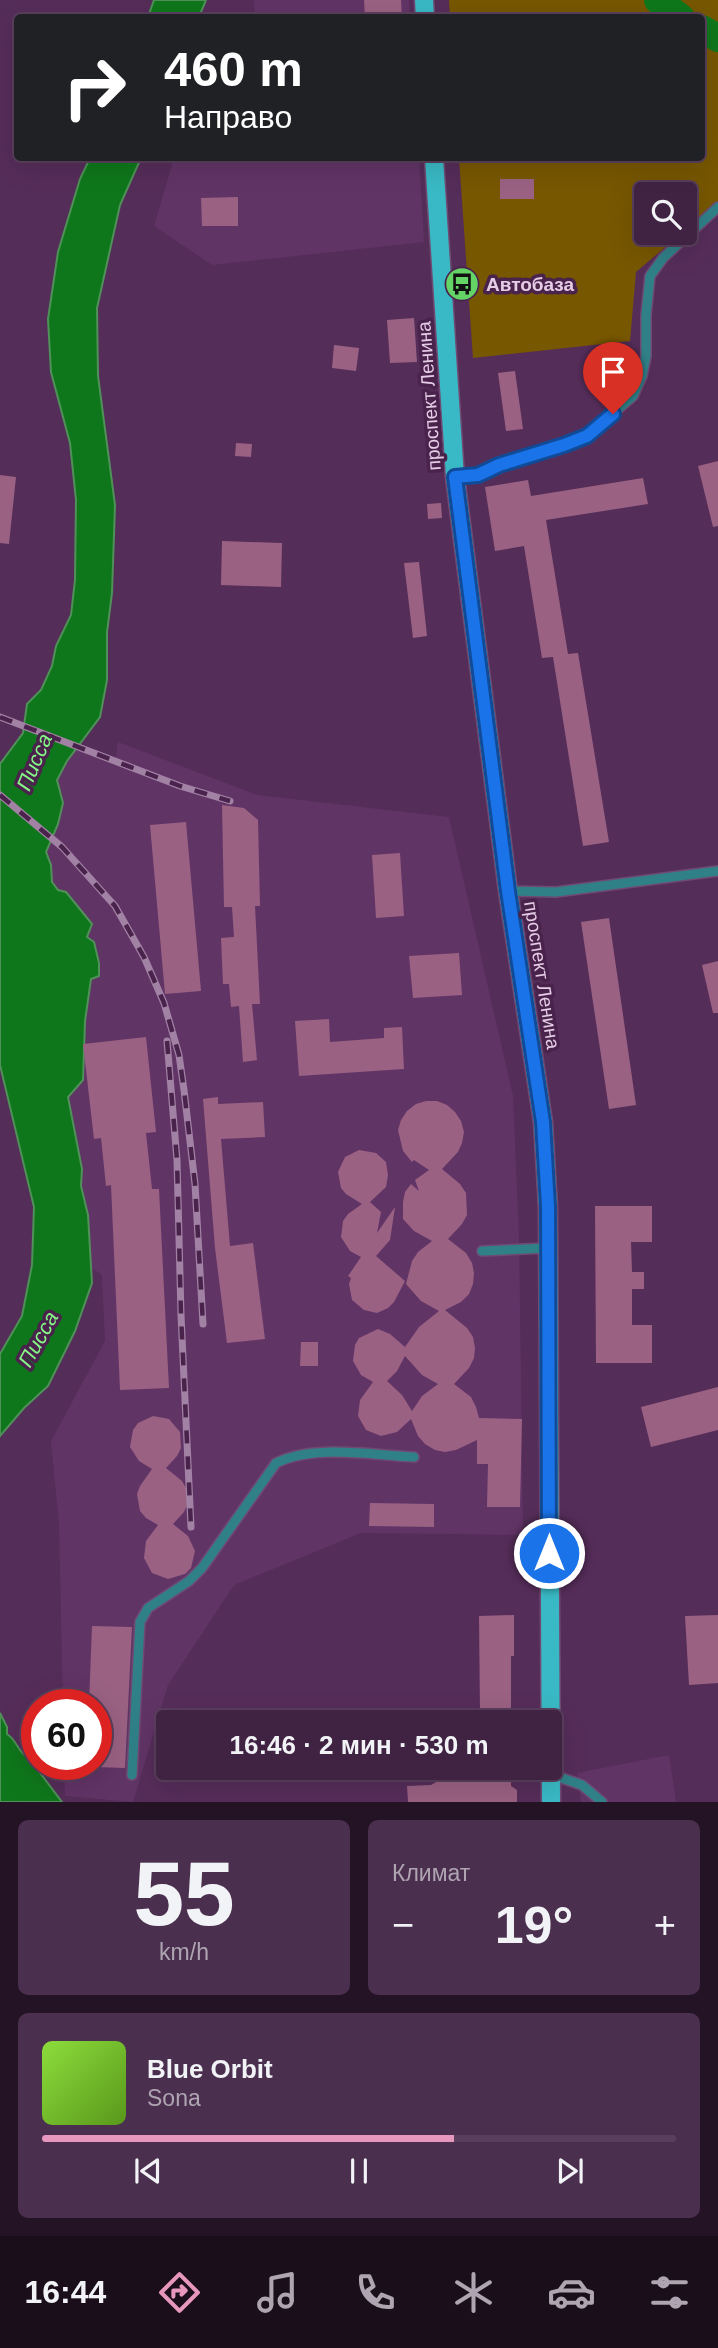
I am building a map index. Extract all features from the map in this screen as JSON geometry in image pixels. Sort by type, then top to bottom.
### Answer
[{"type":"main road","name":"проспект Ленина","points":[[434,161],[455,477],[508,891],[543,1122],[548,1248],[550,1710]]},
{"type":"main road","name":"проспект Ленина","points":[[550,1780],[551,1802]]},
{"type":"lane","points":[[455,477],[478,475],[499,465],[587,436],[633,396],[642,376],[646,356],[650,276],[663,258],[718,207]]},
{"type":"lane","points":[[508,891],[556,892],[718,871]]},
{"type":"lane","points":[[482,1251],[548,1248]]},
{"type":"lane","points":[[132,1775],[140,1622],[148,1608],[190,1581],[202,1568],[276,1463],[288,1457],[308,1453],[414,1457]]},
{"type":"lane","points":[[562,1778],[582,1785],[602,1802]]},
{"type":"shaded area","points":[[254,0],[409,0],[410,14],[255,14]]},
{"type":"shaded area","points":[[449,0],[718,0],[718,202],[697,220],[697,182],[634,182],[634,245],[668,245],[636,272],[630,341],[473,358],[459,161],[705,161],[705,14],[450,14]]},
{"type":"shaded area","points":[[173,161],[419,161],[424,242],[212,265],[154,226]]},
{"type":"shaded area","points":[[118,742],[257,795],[449,817],[513,1096],[519,1237],[523,1535],[361,1533],[234,1585],[168,1685],[161,1710],[156,1710],[156,1725],[133,1802],[65,1796],[64,1780],[112,1780],[112,1689],[63,1689],[59,1523],[51,1441],[105,1341],[102,1275],[92,1268],[88,1243],[88,1215],[81,1186],[82,1169],[68,1097],[85,1021],[91,979],[99,976],[99,963],[94,942],[87,937],[52,882],[51,865],[46,852],[58,824],[63,803],[57,780],[76,749],[115,765]]},
{"type":"shaded area","points":[[669,1755],[676,1802],[581,1802],[577,1773]]},
{"type":"water","points":[[154,0],[206,0],[200,14],[149,14]]},
{"type":"water","name":"Писса","points":[[89,161],[140,161],[120,205],[97,308],[98,376],[115,505],[112,593],[107,632],[107,680],[100,717],[67,761],[57,780],[63,803],[58,824],[46,852],[51,865],[52,882],[58,890],[66,892],[92,924],[87,937],[94,942],[99,963],[99,976],[91,979],[85,1021],[83,1080],[68,1097],[88,1215],[92,1283],[75,1331],[48,1386],[0,1436],[0,1354],[22,1316],[32,1265],[34,1207],[0,1065],[0,764],[23,733],[27,704],[41,690],[52,666],[56,646],[71,615],[75,580],[76,500],[70,443],[51,372],[48,319],[58,252],[80,179]]},
{"type":"water","points":[[0,1713],[7,1727],[7,1734],[21,1751],[21,1780],[45,1780],[62,1802],[0,1802]]},
{"type":"building","points":[[364,0],[401,0],[402,14],[365,14]]},
{"type":"building","points":[[500,179],[534,179],[534,199],[500,199]]},
{"type":"building","points":[[238,197],[238,226],[202,226],[201,198]]},
{"type":"building","points":[[414,318],[417,362],[390,363],[387,320]]},
{"type":"building","points":[[334,345],[359,348],[356,371],[332,368]]},
{"type":"building","points":[[515,371],[523,429],[506,431],[498,373]]},
{"type":"building","points":[[236,443],[252,444],[251,457],[235,456]]},
{"type":"building","points":[[718,461],[718,526],[713,527],[698,466]]},
{"type":"building","points":[[0,475],[16,477],[9,544],[0,543]]},
{"type":"building","points":[[643,478],[648,504],[546,520],[568,654],[578,653],[609,842],[583,846],[553,657],[542,658],[524,546],[495,551],[485,487],[528,480],[531,496]]},
{"type":"building","points":[[441,503],[442,518],[428,519],[427,504]]},
{"type":"building","points":[[222,541],[282,543],[281,587],[221,585]]},
{"type":"building","points":[[419,562],[427,636],[413,638],[404,563]]},
{"type":"building","points":[[222,805],[244,808],[258,820],[260,906],[255,906],[260,1004],[252,1004],[257,1060],[243,1062],[239,1006],[231,1007],[229,984],[223,984],[221,938],[234,937],[232,907],[224,907]]},
{"type":"building","points":[[186,822],[201,991],[165,994],[150,825]]},
{"type":"building","points":[[400,853],[404,916],[376,918],[372,855]]},
{"type":"building","points":[[609,918],[636,1105],[609,1109],[581,922]]},
{"type":"building","points":[[459,953],[462,995],[413,998],[409,956]]},
{"type":"building","points":[[718,961],[718,1013],[713,1013],[702,965]]},
{"type":"building","points":[[329,1019],[330,1042],[384,1038],[384,1028],[402,1027],[404,1069],[299,1076],[295,1021]]},
{"type":"building","points":[[146,1037],[156,1132],[146,1133],[152,1189],[159,1189],[169,1388],[120,1390],[111,1185],[106,1186],[101,1138],[94,1139],[83,1044]]},
{"type":"building","points":[[218,1097],[218,1104],[263,1102],[265,1137],[221,1139],[230,1246],[253,1243],[265,1339],[227,1343],[215,1248],[203,1099]]},
{"type":"building","points":[[437,1101],[447,1105],[461,1121],[464,1132],[458,1152],[442,1169],[460,1184],[466,1193],[467,1215],[448,1239],[466,1253],[474,1273],[469,1294],[461,1302],[445,1310],[467,1328],[473,1337],[475,1348],[469,1368],[454,1384],[471,1397],[479,1418],[522,1419],[520,1507],[487,1507],[488,1464],[477,1464],[477,1440],[456,1450],[435,1450],[418,1436],[411,1419],[397,1432],[381,1436],[366,1430],[358,1416],[360,1400],[373,1382],[361,1375],[353,1361],[355,1345],[359,1338],[378,1329],[390,1334],[405,1347],[419,1327],[439,1311],[421,1301],[406,1284],[412,1261],[418,1252],[432,1241],[414,1231],[403,1219],[405,1192],[411,1184],[419,1191],[415,1180],[429,1170],[414,1160],[412,1162],[403,1151],[398,1130],[407,1111],[416,1104]],"holes":[[[405,1356],[422,1375],[438,1384],[422,1396],[412,1411],[402,1395],[387,1381],[397,1371]]]},
{"type":"building","points":[[359,1150],[376,1153],[386,1162],[386,1187],[370,1202],[381,1212],[377,1233],[395,1207],[390,1240],[376,1256],[405,1281],[394,1302],[377,1313],[364,1310],[352,1300],[349,1284],[351,1278],[348,1276],[361,1257],[350,1251],[341,1237],[343,1221],[362,1204],[341,1188],[338,1172],[345,1157]]},
{"type":"building","points":[[595,1206],[652,1206],[652,1242],[631,1242],[632,1272],[644,1272],[644,1289],[632,1289],[632,1325],[652,1325],[652,1363],[596,1363]]},
{"type":"building","points":[[301,1342],[318,1342],[318,1366],[300,1366]]},
{"type":"building","points":[[718,1387],[718,1430],[651,1447],[641,1407]]},
{"type":"building","points":[[153,1416],[169,1419],[180,1432],[181,1448],[166,1468],[182,1481],[186,1488],[187,1505],[173,1524],[188,1536],[195,1551],[191,1568],[185,1574],[168,1579],[152,1573],[144,1558],[146,1541],[158,1525],[140,1511],[137,1494],[152,1469],[139,1461],[130,1447],[133,1430],[138,1423]]},
{"type":"building","points":[[370,1503],[434,1504],[434,1527],[369,1526]]},
{"type":"building","points":[[514,1615],[511,1710],[480,1710],[479,1616]]},
{"type":"building","points":[[718,1615],[718,1683],[689,1685],[685,1616]]},
{"type":"building","points":[[92,1626],[132,1627],[125,1768],[112,1768],[112,1689],[90,1689]]},
{"type":"building","points":[[440,1780],[511,1780],[511,1786],[517,1790],[517,1802],[408,1802],[407,1786],[431,1785]]},
{"type":"waterway","points":[[658,0],[676,14]]},
{"type":"waterway","points":[[705,31],[718,38]]},
{"type":"railway","points":[[0,717],[180,786],[230,801]]},
{"type":"railway","points":[[0,795],[62,847],[115,906],[144,957],[164,1003],[179,1055],[184,1090],[195,1184],[203,1324]]},
{"type":"railway","points":[[167,1041],[177,1160],[191,1527]]},
{"type":"place","name":"Автобаза","points":[[462,284]]},
{"type":"route","points":[[549,1553],[548,1206],[543,1122],[497,811],[455,477],[478,475],[499,465],[587,436],[613,414]]}]
